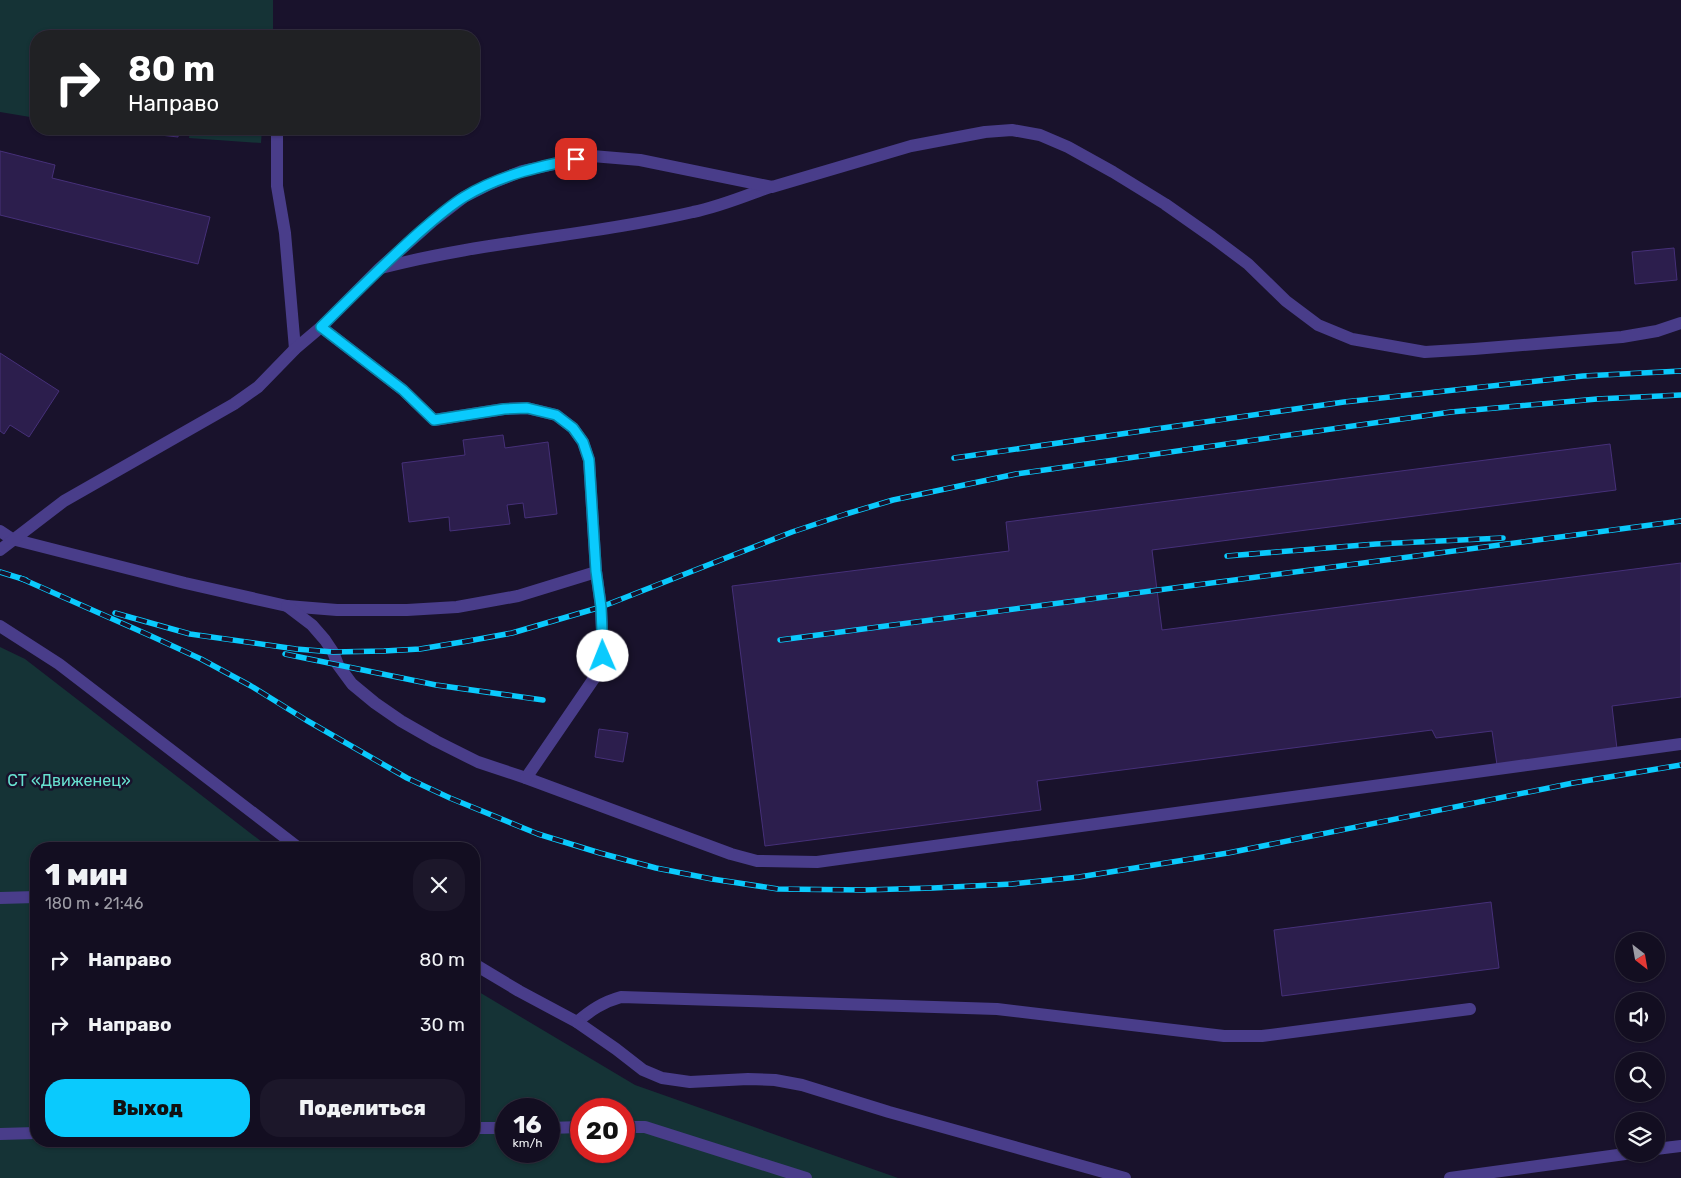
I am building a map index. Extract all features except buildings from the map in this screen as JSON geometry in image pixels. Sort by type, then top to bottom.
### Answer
[{"type":"lane","points":[[378,269],[450,253],[625,226],[696,212],[772,186],[911,146],[977,133],[1012,130],[1040,135],[1068,147],[1113,172],[1165,204],[1212,237],[1248,264],[1286,301],[1318,325],[1352,339],[1425,352],[1622,337],[1657,331],[1681,323]]},
{"type":"lane","points":[[277,135],[277,186],[285,233],[295,349]]},
{"type":"lane","points":[[0,550],[64,501],[234,404],[258,387],[378,269],[433,220],[464,197],[490,184],[522,171],[592,156],[640,160],[772,186]]},
{"type":"lane","points":[[321,327],[403,390],[434,420],[504,409],[527,408],[556,415],[573,428],[583,442],[589,460],[603,656],[596,677],[526,778]]},
{"type":"lane","points":[[0,531],[12,539],[184,584],[287,606],[337,610],[407,610],[457,607],[518,596],[596,571]]},
{"type":"lane","points":[[287,606],[312,625],[325,640],[333,652],[338,666],[352,684],[401,721],[436,741],[478,762],[731,854],[758,861],[816,862],[1681,744]]},
{"type":"lane","points":[[0,626],[59,664],[291,842]]},
{"type":"lane","points":[[0,898],[30,897]]},
{"type":"lane","points":[[480,968],[577,1022],[643,1070],[662,1078],[690,1082],[748,1079],[775,1080],[802,1085],[888,1112],[1125,1178]]},
{"type":"lane","points":[[577,1022],[606,1001],[621,997],[996,1009],[1224,1036],[1262,1036],[1470,1009]]},
{"type":"lane","points":[[635,1127],[645,1127],[806,1178]]},
{"type":"lane","points":[[480,1128],[495,1128]]},
{"type":"lane","points":[[0,1134],[30,1133]]},
{"type":"lane","points":[[1665,1148],[1681,1146]]},
{"type":"lane","points":[[1450,1178],[1615,1155]]},
{"type":"green space","points":[[0,0],[273,0],[273,30],[30,30],[30,117],[0,112]]},
{"type":"green space","points":[[189,135],[262,135],[261,143],[189,138]]},
{"type":"green space","name":"СТ «Движенец»","points":[[0,647],[25,659],[262,842],[30,842],[30,1147],[480,1147],[480,993],[635,1085],[898,1178],[0,1178]]},
{"type":"railway","points":[[954,458],[1344,402],[1583,376],[1681,371]]},
{"type":"railway","points":[[115,613],[190,634],[296,649],[333,652],[420,649],[512,633],[601,607],[792,532],[846,514],[893,500],[1016,474],[1451,412],[1597,399],[1681,395]]},
{"type":"railway","points":[[780,640],[1681,521]]},
{"type":"railway","points":[[1227,556],[1376,544],[1503,538]]},
{"type":"railway","points":[[0,572],[26,580]]},
{"type":"railway","points":[[20,578],[201,659],[251,686],[407,778],[450,798],[538,834],[600,853],[656,868],[778,889],[864,890],[933,888],[1012,884],[1079,877],[1228,853],[1573,783],[1681,765]]},
{"type":"railway","points":[[285,654],[436,685],[543,700]]},
{"type":"route","points":[[576,159],[522,171],[464,197],[433,220],[378,269],[321,327],[403,390],[434,420],[504,409],[527,408],[556,415],[573,428],[583,442],[589,460],[603,656]]}]
